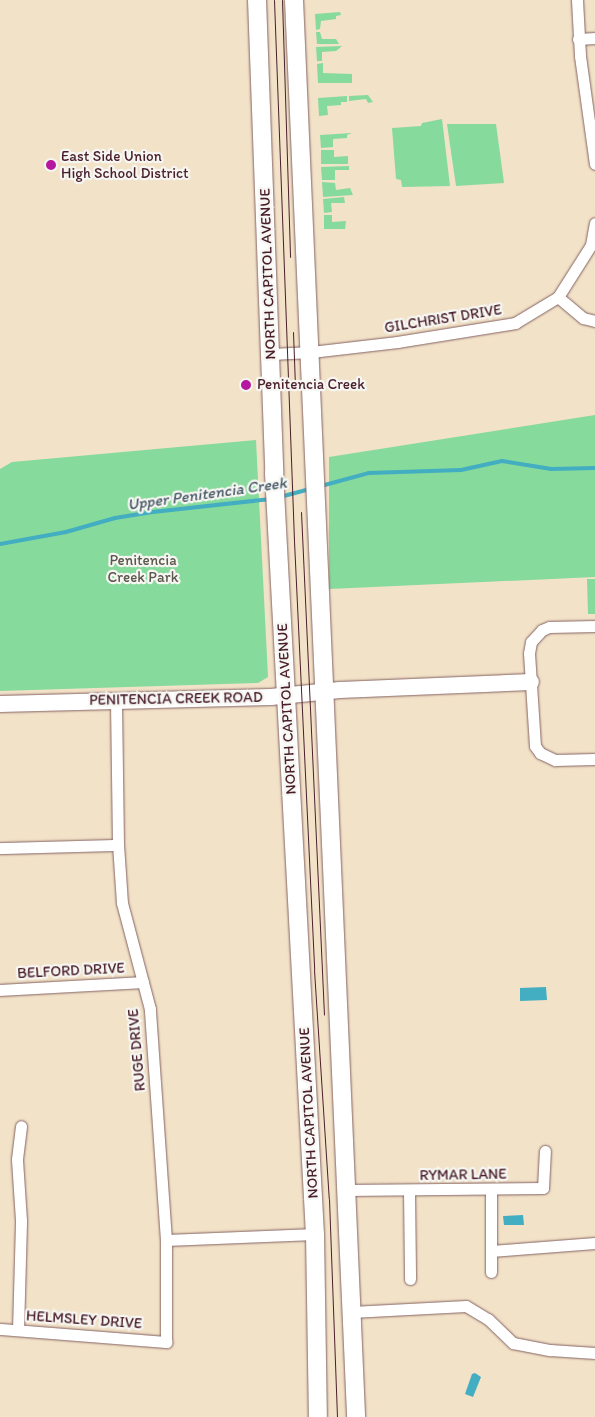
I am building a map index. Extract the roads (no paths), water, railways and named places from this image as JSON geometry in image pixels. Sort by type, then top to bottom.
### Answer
[{"type":"main road","name":"NORTH CAPITOL AVENUE","points":[[257,0],[274,473],[315,1234],[318,1417]]},
{"type":"main road","points":[[294,0],[311,352],[356,1417]]},
{"type":"street","points":[[577,0],[578,39],[595,164]]},
{"type":"street","points":[[578,39],[595,38]]},
{"type":"street","name":"GILCHRIST DRIVE","points":[[271,354],[311,352],[397,342],[515,323],[558,297],[591,245],[595,223]]},
{"type":"street","points":[[558,297],[583,318],[595,321]]},
{"type":"street","points":[[595,626],[549,627],[542,630],[531,642],[529,653],[535,743],[540,753],[555,760],[595,760]]},
{"type":"street","name":"PENITENCIA CREEK ROAD","points":[[0,704],[286,695],[324,691],[531,682]]},
{"type":"street","name":"RUGE DRIVE","points":[[116,700],[118,845],[122,903],[150,1008],[166,1240],[166,1342]]},
{"type":"street","points":[[0,848],[118,845]]},
{"type":"street","name":"BELFORD DRIVE","points":[[0,990],[143,982]]},
{"type":"street","points":[[18,1330],[21,1220],[17,1159],[21,1126]]},
{"type":"street","name":"RYMAR LANE","points":[[346,1190],[409,1191],[543,1188],[545,1151]]},
{"type":"street","points":[[491,1189],[491,1272]]},
{"type":"street","points":[[409,1191],[410,1279]]},
{"type":"street","points":[[166,1240],[315,1234]]},
{"type":"street","points":[[491,1251],[595,1243]]},
{"type":"street","points":[[351,1312],[466,1306],[488,1319],[514,1343],[550,1350],[595,1353]]},
{"type":"street","name":"HELMSLEY DRIVE","points":[[0,1330],[166,1342]]},
{"type":"water","points":[[546,987],[547,1000],[520,1001],[520,988]]},
{"type":"water","points":[[523,1215],[524,1225],[504,1225],[503,1216]]},
{"type":"water","points":[[475,1373],[481,1377],[473,1397],[465,1394],[472,1374]]},
{"type":"waterway","name":"Upper Penitencia Creek","points":[[321,486],[369,473],[461,470],[502,461],[551,469],[595,468]]},
{"type":"waterway","name":"Upper Penitencia Creek","points":[[280,497],[310,489]]},
{"type":"waterway","name":"Upper Penitencia Creek","points":[[0,544],[66,532],[115,518],[271,499]]},
{"type":"tram line","points":[[274,0],[294,541],[314,970],[329,1199],[337,1417]]},
{"type":"tram line","points":[[282,0],[290,257]]},
{"type":"tram line","points":[[293,332],[295,387]]},
{"type":"tram line","points":[[301,512],[324,1014]]},
{"type":"place","name":"East Side Union High School District","points":[[51,165]]},
{"type":"place","name":"Penitencia Creek","points":[[246,385]]},
{"type":"park label","name":"Penitencia Creek Park","points":[[143,568]]}]
